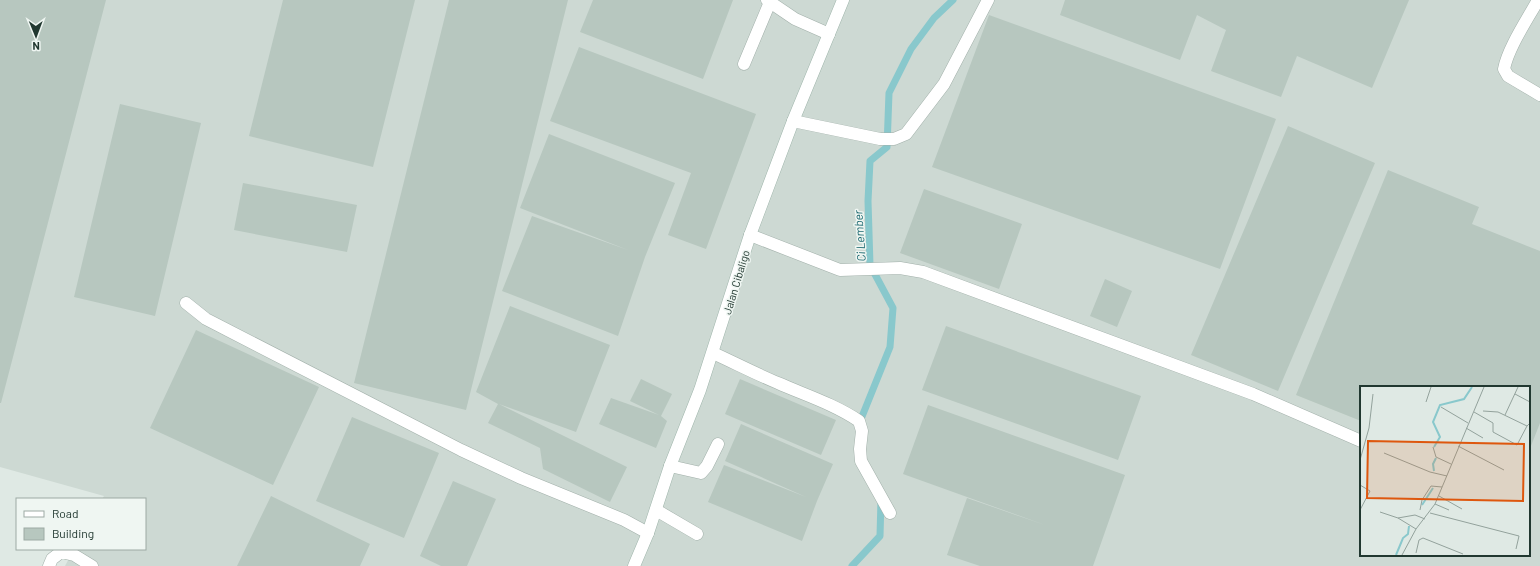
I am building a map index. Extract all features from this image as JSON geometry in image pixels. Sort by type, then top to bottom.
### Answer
[{"type":"main road","name":"Jalan Cibaligo","points":[[634,566],[648,533],[670,466],[713,354],[750,236],[793,121],[843,0]]},
{"type":"main road","points":[[793,121],[880,138],[894,139],[906,134],[944,84],[988,0]]},
{"type":"main road","points":[[1538,0],[1505,63],[1504,69],[1508,76],[1540,95]]},
{"type":"main road","points":[[744,64],[769,1],[794,19],[829,34]]},
{"type":"main road","points":[[750,236],[840,270],[900,268],[923,272],[1253,394],[1360,441]]},
{"type":"main road","points":[[186,302],[206,319],[461,450],[521,478],[624,520],[648,533]]},
{"type":"main road","points":[[713,354],[817,399],[859,421],[862,431],[860,448],[861,461],[890,513]]},
{"type":"main road","points":[[670,466],[701,473],[707,466],[718,444]]},
{"type":"main road","points":[[656,510],[697,534]]},
{"type":"main road","points":[[49,566],[52,559],[61,552],[74,555],[92,566]]},
{"type":"shaded area","points":[[0,0],[1540,0],[1540,566],[65,566],[73,550],[146,550],[146,498],[103,498],[104,496],[0,467]]},
{"type":"building","points":[[0,0],[106,0],[1,403],[0,403]]},
{"type":"building","points":[[283,0],[415,0],[373,167],[249,136]]},
{"type":"building","points":[[449,0],[568,0],[466,410],[354,383]]},
{"type":"building","points":[[593,0],[733,0],[703,79],[580,32]]},
{"type":"building","points":[[1065,0],[1409,0],[1372,88],[1297,56],[1281,97],[1211,71],[1226,30],[1197,15],[1180,60],[1060,15]]},
{"type":"building","points":[[989,15],[1276,119],[1220,269],[932,167]]},
{"type":"building","points":[[579,47],[756,114],[706,249],[668,235],[691,173],[550,121]]},
{"type":"building","points":[[120,104],[201,123],[155,316],[74,297]]},
{"type":"building","points":[[1288,126],[1375,163],[1278,391],[1191,355]]},
{"type":"building","points":[[549,134],[675,183],[645,257],[618,336],[502,291],[532,216],[628,250],[520,208]]},
{"type":"building","points":[[1388,170],[1479,207],[1472,224],[1540,251],[1540,423],[1530,448],[1530,386],[1360,386],[1360,421],[1296,395]]},
{"type":"building","points":[[243,183],[357,205],[347,252],[234,230]]},
{"type":"building","points":[[924,189],[1022,224],[999,289],[900,253]]},
{"type":"building","points":[[1105,279],[1132,291],[1117,327],[1090,316]]},
{"type":"building","points":[[510,306],[610,345],[576,432],[499,404],[627,467],[610,502],[543,469],[540,448],[488,423],[498,404],[476,392]]},
{"type":"building","points":[[946,326],[1141,396],[1118,460],[922,390]]},
{"type":"building","points":[[196,330],[319,387],[273,485],[150,428]]},
{"type":"building","points":[[641,379],[672,394],[661,416],[667,421],[656,448],[599,424],[611,398],[659,415],[630,401]]},
{"type":"building","points":[[740,379],[836,420],[821,455],[725,414]]},
{"type":"building","points":[[928,405],[1125,475],[1093,566],[980,566],[947,555],[967,498],[1045,525],[903,474]]},
{"type":"building","points":[[352,417],[439,453],[404,538],[316,501]]},
{"type":"building","points":[[741,424],[833,464],[802,541],[708,502],[724,465],[806,497],[725,461]]},
{"type":"building","points":[[453,481],[496,499],[467,566],[441,566],[420,556]]},
{"type":"building","points":[[271,496],[370,544],[360,566],[237,566]]},
{"type":"waterway","name":"Ci Lember","points":[[859,424],[890,347],[893,308],[870,265],[868,201],[870,161],[887,147],[889,93],[911,49],[934,18],[953,0]]},
{"type":"waterway","name":"Ci Lember","points":[[852,566],[880,536],[881,500]]}]
